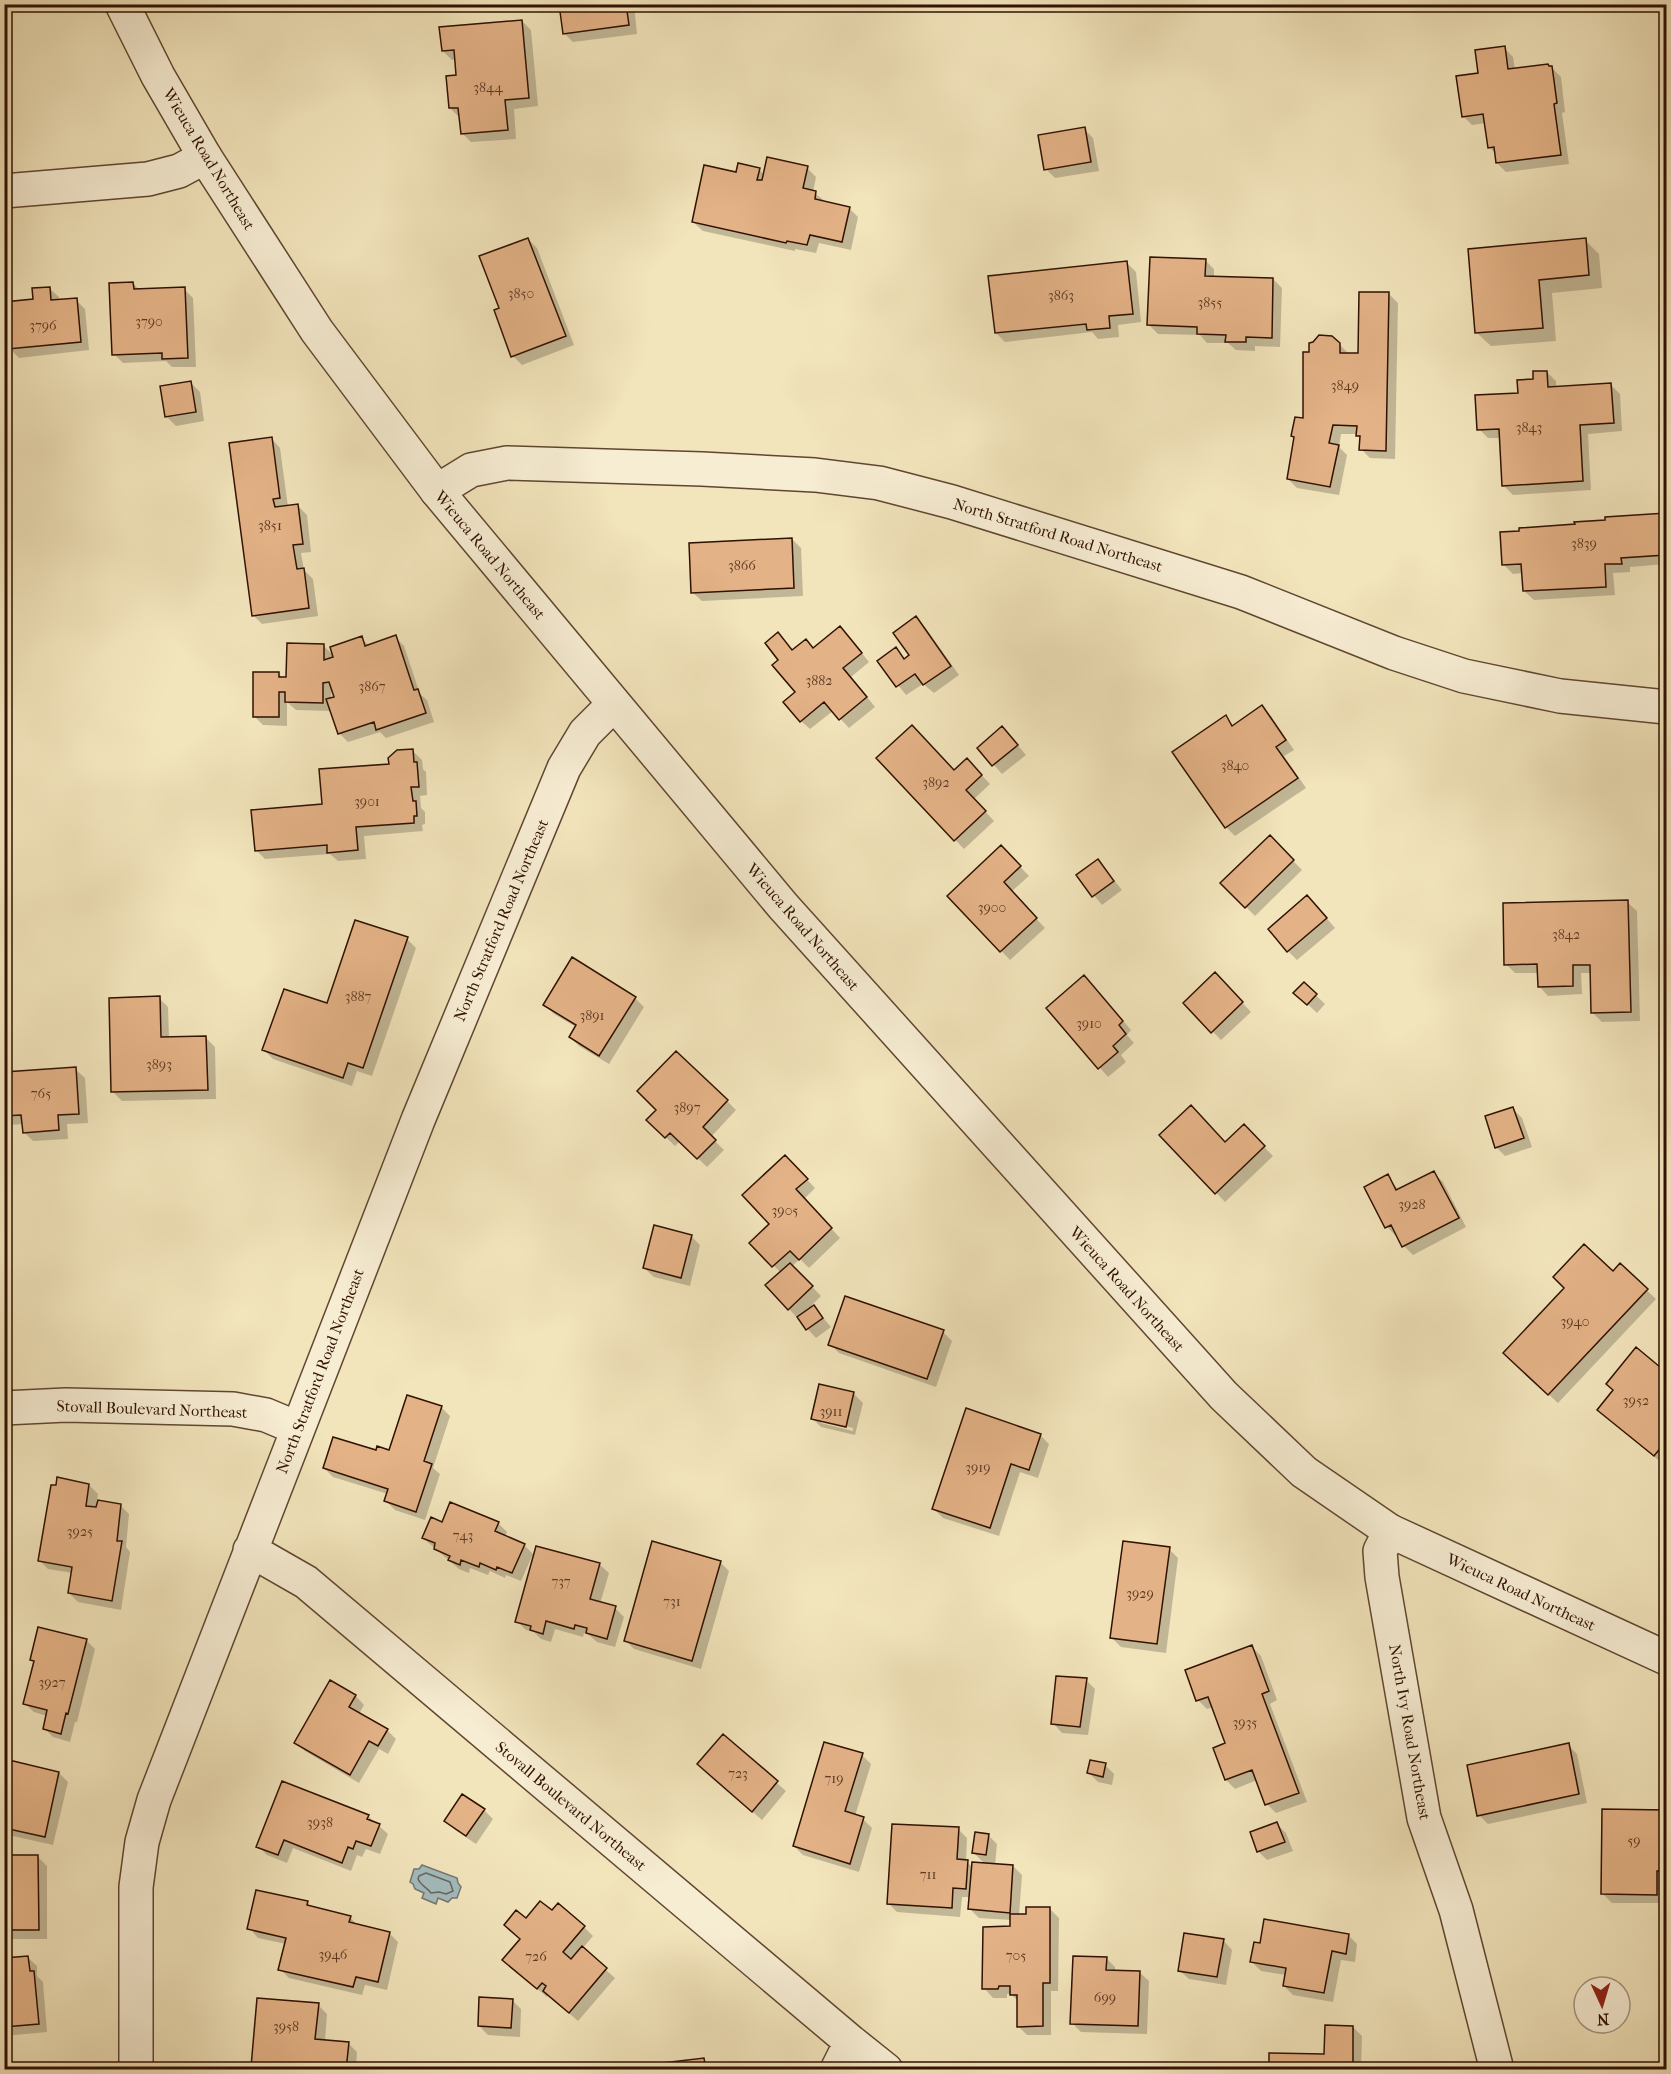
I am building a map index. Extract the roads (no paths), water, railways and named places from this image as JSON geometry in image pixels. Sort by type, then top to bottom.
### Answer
[{"type":"street","name":"Wieuca Road Northeast","points":[[122,4],[158,76],[205,158],[317,332],[437,490],[783,906],[1224,1396],[1304,1472],[1390,1531],[1666,1658]]},
{"type":"street","points":[[4,190],[148,179],[179,171],[205,158]]},
{"type":"street","name":"North Stratford Road Northeast","points":[[437,490],[471,470],[507,463],[815,475],[879,483],[952,501],[1231,589],[1394,653],[1464,676],[1560,696],[1666,707]]},
{"type":"street","name":"North Stratford Road Northeast","points":[[136,2070],[136,1887],[142,1842],[154,1800],[418,1120],[564,768],[585,733],[614,704]]},
{"type":"street","name":"Stovall Boulevard Northeast","points":[[4,1408],[66,1404],[233,1409],[266,1415],[297,1428]]},
{"type":"street","name":"North Ivy Road Northeast","points":[[1390,1531],[1380,1551],[1382,1577],[1424,1818],[1456,1910],[1497,2070]]},
{"type":"street","name":"Stovall Boulevard Northeast","points":[[250,1550],[306,1582],[844,2056],[886,2070]]},
{"type":"water","points":[[422,1865],[457,1878],[461,1887],[457,1898],[452,1898],[448,1902],[438,1898],[436,1904],[422,1898],[424,1893],[415,1889],[410,1882],[414,1869],[419,1869]]}]
